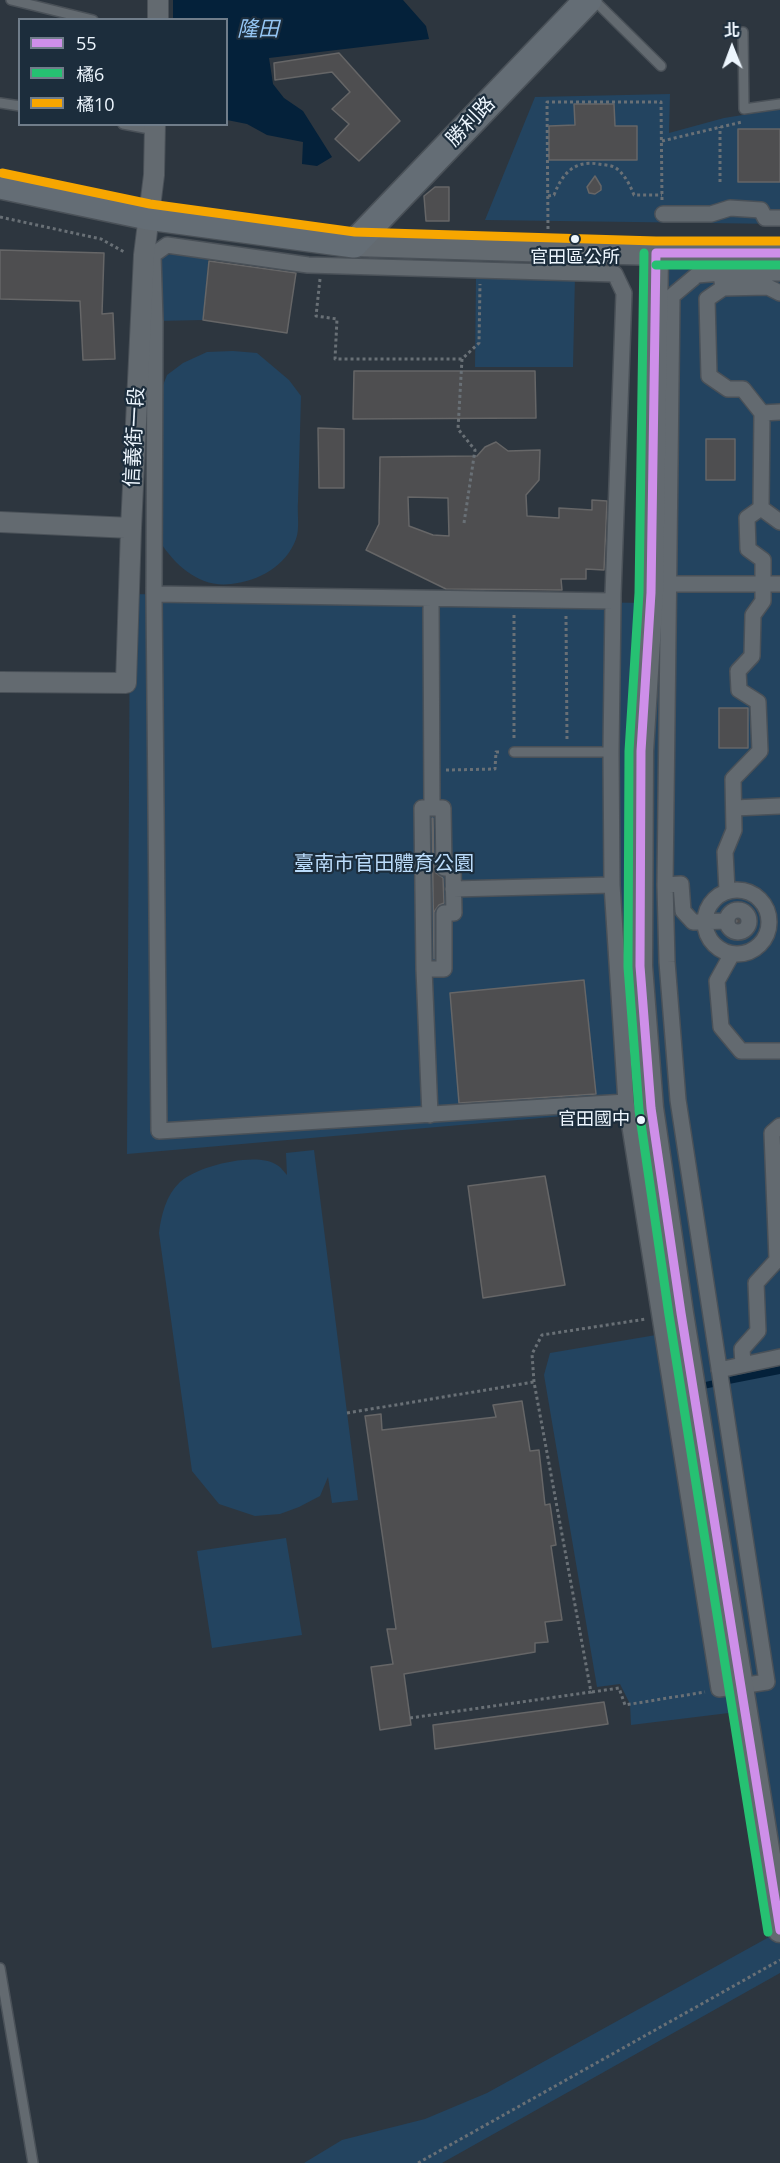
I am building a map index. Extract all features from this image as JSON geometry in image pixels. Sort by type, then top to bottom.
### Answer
[{"type":"main road","name":"勝利路","points":[[354,243],[588,0]]},
{"type":"main road","points":[[0,185],[148,216],[354,243]]},
{"type":"street","points":[[158,0],[158,18]]},
{"type":"street","name":"信義街一段","points":[[0,682],[126,683],[144,255],[154,175],[155,127]]},
{"type":"street","points":[[663,214],[711,214],[730,208],[761,210],[765,218],[780,218]]},
{"type":"street","points":[[354,243],[656,253],[780,253]]},
{"type":"street","points":[[626,1102],[159,1131],[153,255],[167,245],[321,266],[615,274],[624,294],[610,752],[612,885],[626,1102],[660,1317],[730,1688],[780,1930]]},
{"type":"street","points":[[656,253],[651,593],[641,751],[640,966],[651,1108],[690,1375],[730,1688]]},
{"type":"street","points":[[761,508],[762,412],[743,390],[728,389],[709,376],[707,298],[722,280],[780,273]]},
{"type":"street","points":[[730,1688],[767,1682],[678,1100],[667,962],[665,885],[672,296],[697,275],[768,287],[780,293]]},
{"type":"street","points":[[762,412],[780,412]]},
{"type":"street","points":[[761,508],[780,522]]},
{"type":"street","points":[[727,891],[725,852],[734,830],[734,779],[760,751],[758,702],[739,690],[738,671],[752,656],[753,615],[764,601],[763,560],[748,549],[747,518],[761,508]]},
{"type":"street","points":[[0,522],[131,528]]},
{"type":"street","points":[[669,584],[780,584]]},
{"type":"street","points":[[154,594],[613,602]]},
{"type":"street","points":[[431,599],[432,808]]},
{"type":"street","points":[[734,808],[780,806]]},
{"type":"street","points":[[424,969],[444,969],[444,913],[454,913],[453,868],[444,868],[444,808],[422,808],[424,969],[430,1115]]},
{"type":"street","points":[[665,885],[681,884],[683,911],[693,922],[727,921],[730,929],[740,932],[746,928],[749,921],[775,920]]},
{"type":"street","points":[[453,889],[612,885]]},
{"type":"street","points":[[738,889],[758,896],[775,920],[761,944],[742,954],[732,954],[713,944],[707,935],[705,914],[718,895],[738,889]]},
{"type":"street","points":[[732,954],[717,981],[721,1027],[741,1051],[780,1051]]},
{"type":"street","points":[[743,1364],[742,1349],[758,1331],[756,1283],[777,1260],[772,1133],[780,1126]]},
{"type":"street","points":[[719,1370],[780,1357]]},
{"type":"lane","points":[[11,0],[85,18]]},
{"type":"lane","points":[[594,0],[661,66]]},
{"type":"lane","points":[[743,32],[744,109],[780,104]]},
{"type":"lane","points":[[0,103],[18,106]]},
{"type":"lane","points":[[514,752],[610,752]]},
{"type":"lane","points":[[0,1968],[33,2163]]},
{"type":"path","points":[[549,249],[547,102],[661,102],[663,214]]},
{"type":"path","points":[[662,141],[748,121]]},
{"type":"path","points":[[720,127],[720,182]]},
{"type":"path","points":[[548,196],[554,195],[563,175],[577,164],[594,163],[614,167],[627,181],[634,195],[662,195]]},
{"type":"path","points":[[0,217],[101,239],[128,254]]},
{"type":"path","points":[[321,266],[316,316],[337,318],[335,358],[462,359]]},
{"type":"path","points":[[464,523],[475,450],[459,429],[462,359],[479,342],[480,270]]},
{"type":"path","points":[[432,770],[495,769],[496,752],[514,752],[514,601]]},
{"type":"path","points":[[566,602],[567,752]]},
{"type":"path","points":[[591,1692],[534,1382],[532,1354],[542,1335],[660,1317]]},
{"type":"path","points":[[348,1413],[534,1382]]},
{"type":"path","points":[[410,1718],[619,1688],[625,1705],[730,1688]]},
{"type":"path","points":[[418,2163],[780,1960]]},
{"type":"green space","name":"官田區公所","points":[[670,94],[669,133],[724,118],[780,109],[780,224],[485,220],[535,97]]},
{"type":"green space","points":[[209,253],[203,320],[155,321],[153,255]]},
{"type":"green space","name":"臺南市官田體育公園","points":[[656,253],[780,253],[780,1870],[745,1711],[631,1725],[630,1704],[620,1684],[597,1687],[544,1375],[550,1353],[656,1335],[621,1111],[127,1154],[130,594],[643,603]]},
{"type":"green space","points":[[476,275],[575,275],[573,367],[475,367]]},
{"type":"green space","points":[[207,352],[257,353],[289,380],[301,396],[298,531],[286,557],[270,570],[252,580],[220,584],[199,579],[190,574],[173,559],[160,542],[160,393],[167,375],[183,363]]},
{"type":"green space","points":[[314,1150],[358,1500],[332,1503],[328,1477],[320,1496],[280,1514],[255,1516],[219,1504],[192,1471],[159,1233],[160,1226],[171,1193],[188,1176],[213,1166],[242,1160],[268,1161],[277,1165],[287,1175],[286,1153]]},
{"type":"green space","points":[[286,1538],[302,1635],[212,1648],[197,1551]]},
{"type":"green space","points":[[780,1931],[780,1973],[442,2163],[304,2163],[342,2140],[425,2119],[487,2093]]},
{"type":"water","name":"隆田","points":[[173,0],[403,0],[426,26],[429,39],[269,58],[273,84],[284,98],[303,111],[332,157],[317,166],[302,164],[303,142],[267,135],[247,124],[228,120],[228,18],[173,18]]},
{"type":"water","points":[[780,1366],[780,1374],[693,1391],[691,1385]]},
{"type":"building","points":[[339,53],[400,121],[359,161],[335,139],[349,124],[332,109],[350,92],[332,72],[275,80],[274,63]]},
{"type":"building","points":[[574,104],[614,104],[615,126],[637,126],[637,160],[549,160],[549,126],[575,125]]},
{"type":"building","points":[[738,129],[780,129],[780,182],[738,182]]},
{"type":"building","points":[[595,176],[601,190],[595,194],[589,193],[587,187]]},
{"type":"building","points":[[435,187],[449,187],[449,221],[426,221],[424,196]]},
{"type":"building","points":[[0,250],[104,253],[102,314],[113,313],[115,359],[83,360],[80,301],[0,299]]},
{"type":"building","points":[[209,261],[296,273],[287,333],[203,320]]},
{"type":"building","points":[[354,371],[535,371],[536,418],[353,419]]},
{"type":"building","points":[[318,428],[344,429],[344,488],[319,488]]},
{"type":"building","points":[[706,439],[735,439],[735,480],[706,480]]},
{"type":"building","points":[[496,442],[508,451],[540,450],[539,480],[526,495],[527,516],[559,518],[559,508],[592,510],[592,500],[607,501],[604,570],[586,569],[586,579],[561,579],[562,590],[446,589],[366,550],[379,524],[380,457],[477,456],[485,447]],"holes":[[[408,497],[448,498],[449,536],[433,535],[409,526]]]},
{"type":"building","points":[[719,708],[748,708],[748,748],[719,748]]},
{"type":"building","points":[[432,818],[434,868],[436,873],[443,878],[444,903],[439,905],[434,912],[434,959]]},
{"type":"building","points":[[737,912],[743,914],[747,919],[745,927],[740,930],[733,929],[737,921],[733,914]]},
{"type":"building","points":[[584,980],[596,1094],[459,1103],[450,993]]},
{"type":"building","points":[[545,1176],[565,1285],[483,1298],[468,1186]]},
{"type":"building","points":[[522,1401],[530,1451],[539,1450],[545,1505],[550,1504],[556,1545],[551,1546],[562,1620],[545,1622],[548,1642],[535,1643],[535,1652],[404,1674],[411,1725],[380,1730],[371,1667],[393,1664],[387,1629],[396,1629],[365,1416],[381,1414],[382,1430],[496,1417],[493,1405]]},
{"type":"building","points":[[604,1702],[608,1724],[435,1749],[433,1725]]},
{"type":"transit line","name":"橘10","points":[[2,173],[150,204],[355,232],[656,241],[780,241]]},
{"type":"transit line","name":"橘6","points":[[644,253],[639,593],[629,751],[628,967],[639,1110],[669,1315],[768,1932]]},
{"type":"transit line","name":"55","points":[[656,253],[651,593],[641,751],[640,966],[651,1108],[681,1313],[780,1930]]},
{"type":"transit line","name":"55","points":[[656,253],[780,253]]},
{"type":"transit line","name":"橘6","points":[[656,265],[780,265]]},
{"type":"place","name":"官田區公所","points":[[575,239]]},
{"type":"place","name":"官田國中","points":[[641,1120]]}]
